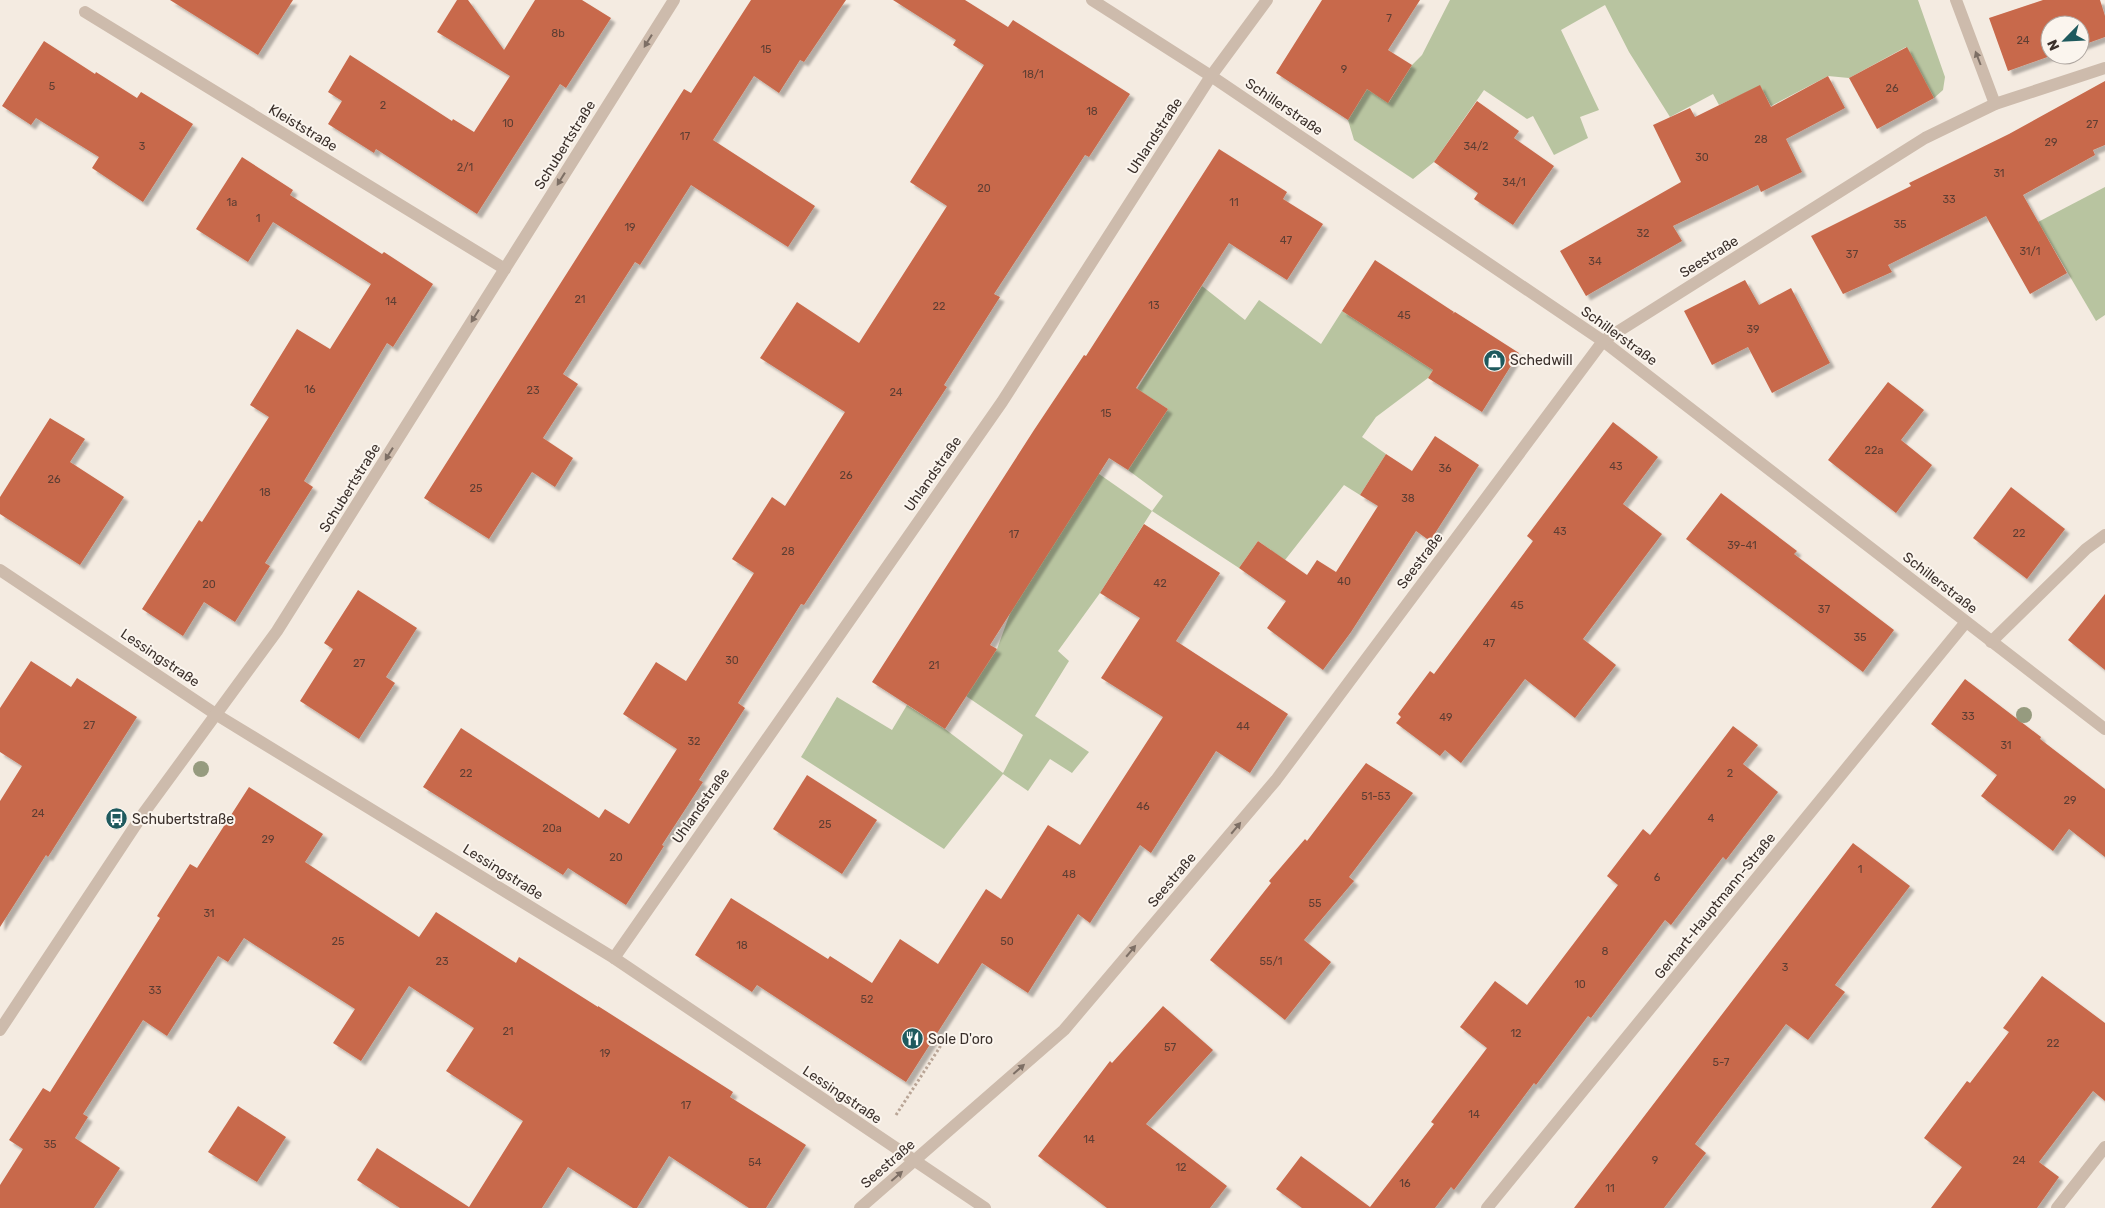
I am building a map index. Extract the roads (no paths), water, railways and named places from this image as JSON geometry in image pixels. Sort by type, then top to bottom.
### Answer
[{"type":"street","name":"Schubertstraße","points":[[0,1030],[143,814],[277,631],[674,0]]},
{"type":"street","name":"Schillerstraße","points":[[1092,0],[1211,76],[1603,341],[2105,729]]},
{"type":"street","name":"Uhlandstraße","points":[[614,958],[1002,402],[1211,76],[1267,0]]},
{"type":"street","points":[[1956,0],[1995,104]]},
{"type":"street","name":"Kleiststraße","points":[[85,12],[505,269]]},
{"type":"street","name":"Seestraße","points":[[860,1208],[1064,1030],[1276,780],[1603,341],[1925,138],[1995,104],[2105,68]]},
{"type":"street","points":[[1991,642],[2086,549],[2105,536]]},
{"type":"street","name":"Lessingstraße","points":[[0,570],[217,715],[614,958],[985,1208]]},
{"type":"street","name":"Gerhart-Hauptmann-Straße","points":[[1487,1208],[1966,622]]},
{"type":"street","points":[[2057,1208],[2105,1147]]},
{"type":"place","name":"Schedwill","points":[[1494,360]]},
{"type":"place","name":"Schubertstraße","points":[[116,819]]},
{"type":"place","name":"Sole D'oro","points":[[912,1039]]}]
